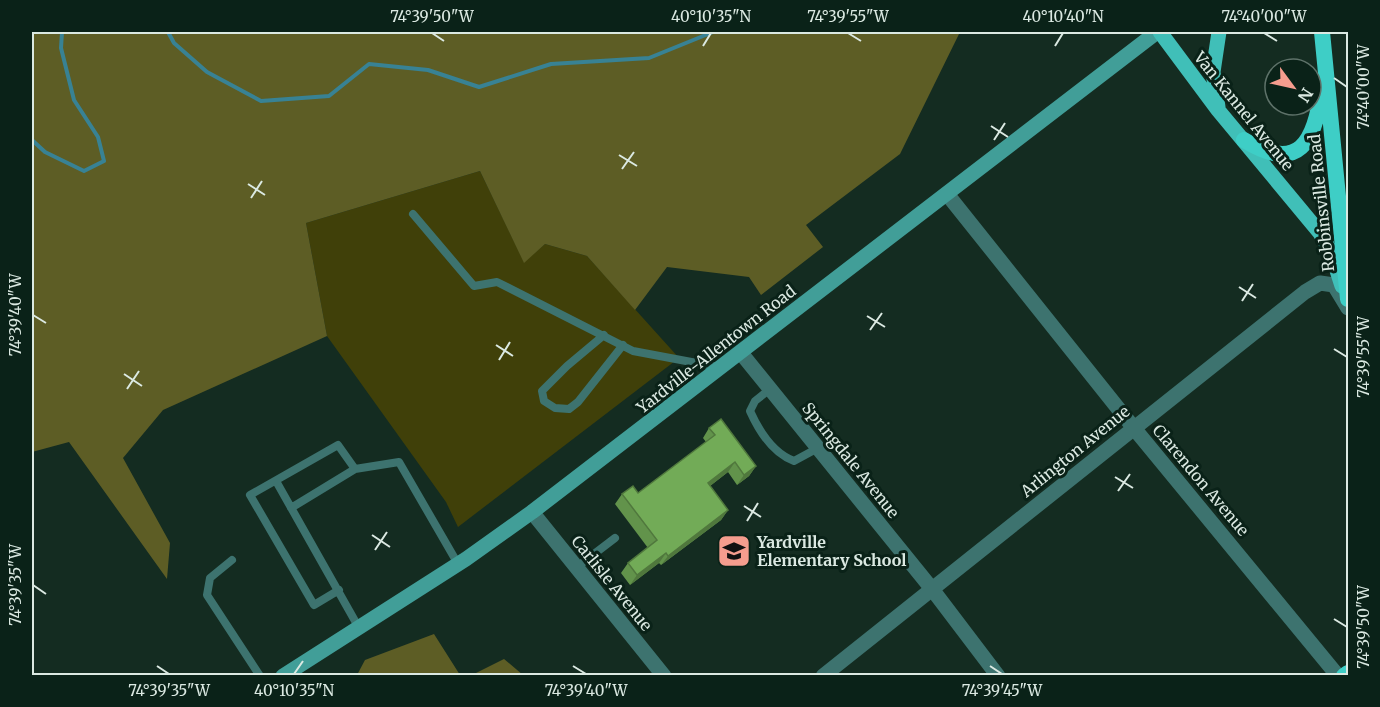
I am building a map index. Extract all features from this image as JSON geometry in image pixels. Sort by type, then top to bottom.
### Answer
[{"type":"highway","name":"Robbinsville Road","points":[[1322,32],[1348,299]]},
{"type":"highway","points":[[1244,140],[1265,153],[1276,155],[1287,154],[1307,141],[1313,131],[1320,104],[1324,52]]},
{"type":"highway","points":[[1344,675],[1348,673]]},
{"type":"main road","name":"Van Kannel Avenue","points":[[1159,32],[1218,110],[1320,233],[1336,264],[1348,307]]},
{"type":"main road","name":"Yardville-Allentown Road","points":[[283,675],[458,564],[532,512],[1159,32]]},
{"type":"main road","points":[[1218,110],[1213,72],[1219,32]]},
{"type":"street","name":"Clarendon Avenue","points":[[947,194],[1133,427],[1338,675]]},
{"type":"street","name":"Arlington Avenue","points":[[823,675],[1133,427],[1320,282],[1334,285],[1348,307]]},
{"type":"street","name":"Springdale Avenue","points":[[741,353],[932,589],[998,675]]},
{"type":"street","name":"Carlisle Avenue","points":[[532,512],[664,675]]},
{"type":"lane","points":[[413,214],[474,286],[497,282],[633,351],[722,368]]},
{"type":"lane","points":[[604,335],[542,391],[544,401],[555,408],[569,409],[578,402],[623,345]]},
{"type":"lane","points":[[770,389],[755,401],[750,411],[759,431],[784,457],[794,461],[818,448]]},
{"type":"lane","points":[[339,590],[314,605],[250,495],[338,445],[355,469]]},
{"type":"lane","points":[[291,508],[355,469],[399,462],[458,564]]},
{"type":"lane","points":[[276,481],[359,628]]},
{"type":"lane","points":[[577,567],[615,538]]},
{"type":"lane","points":[[232,560],[210,578],[207,595],[260,675]]},
{"type":"shaded area","points":[[32,32],[960,32],[900,154],[806,225],[823,247],[761,295],[749,277],[667,267],[635,310],[587,256],[545,244],[524,263],[480,171],[306,223],[327,336],[163,410],[123,458],[170,543],[167,579],[69,442],[32,452]]},
{"type":"shaded area","points":[[480,171],[524,262],[545,244],[587,256],[679,358],[458,527],[446,502],[327,336],[306,223]]},
{"type":"shaded area","points":[[434,634],[460,675],[357,675],[365,660]]},
{"type":"shaded area","points":[[504,659],[523,675],[472,675]]},
{"type":"building","points":[[721,419],[756,466],[744,475],[735,462],[708,483],[728,510],[668,556],[666,553],[637,575],[628,563],[657,540],[622,494],[633,486],[638,493],[715,435],[709,428]]},
{"type":"waterway","points":[[32,140],[45,152],[84,171],[104,161],[98,137],[74,100],[61,48],[62,32]]},
{"type":"waterway","points":[[168,32],[174,43],[207,72],[261,101],[329,96],[369,64],[428,70],[479,87],[551,64],[649,58],[713,32]]},
{"type":"place","name":"Yardville Elementary School","points":[[734,551]]}]
